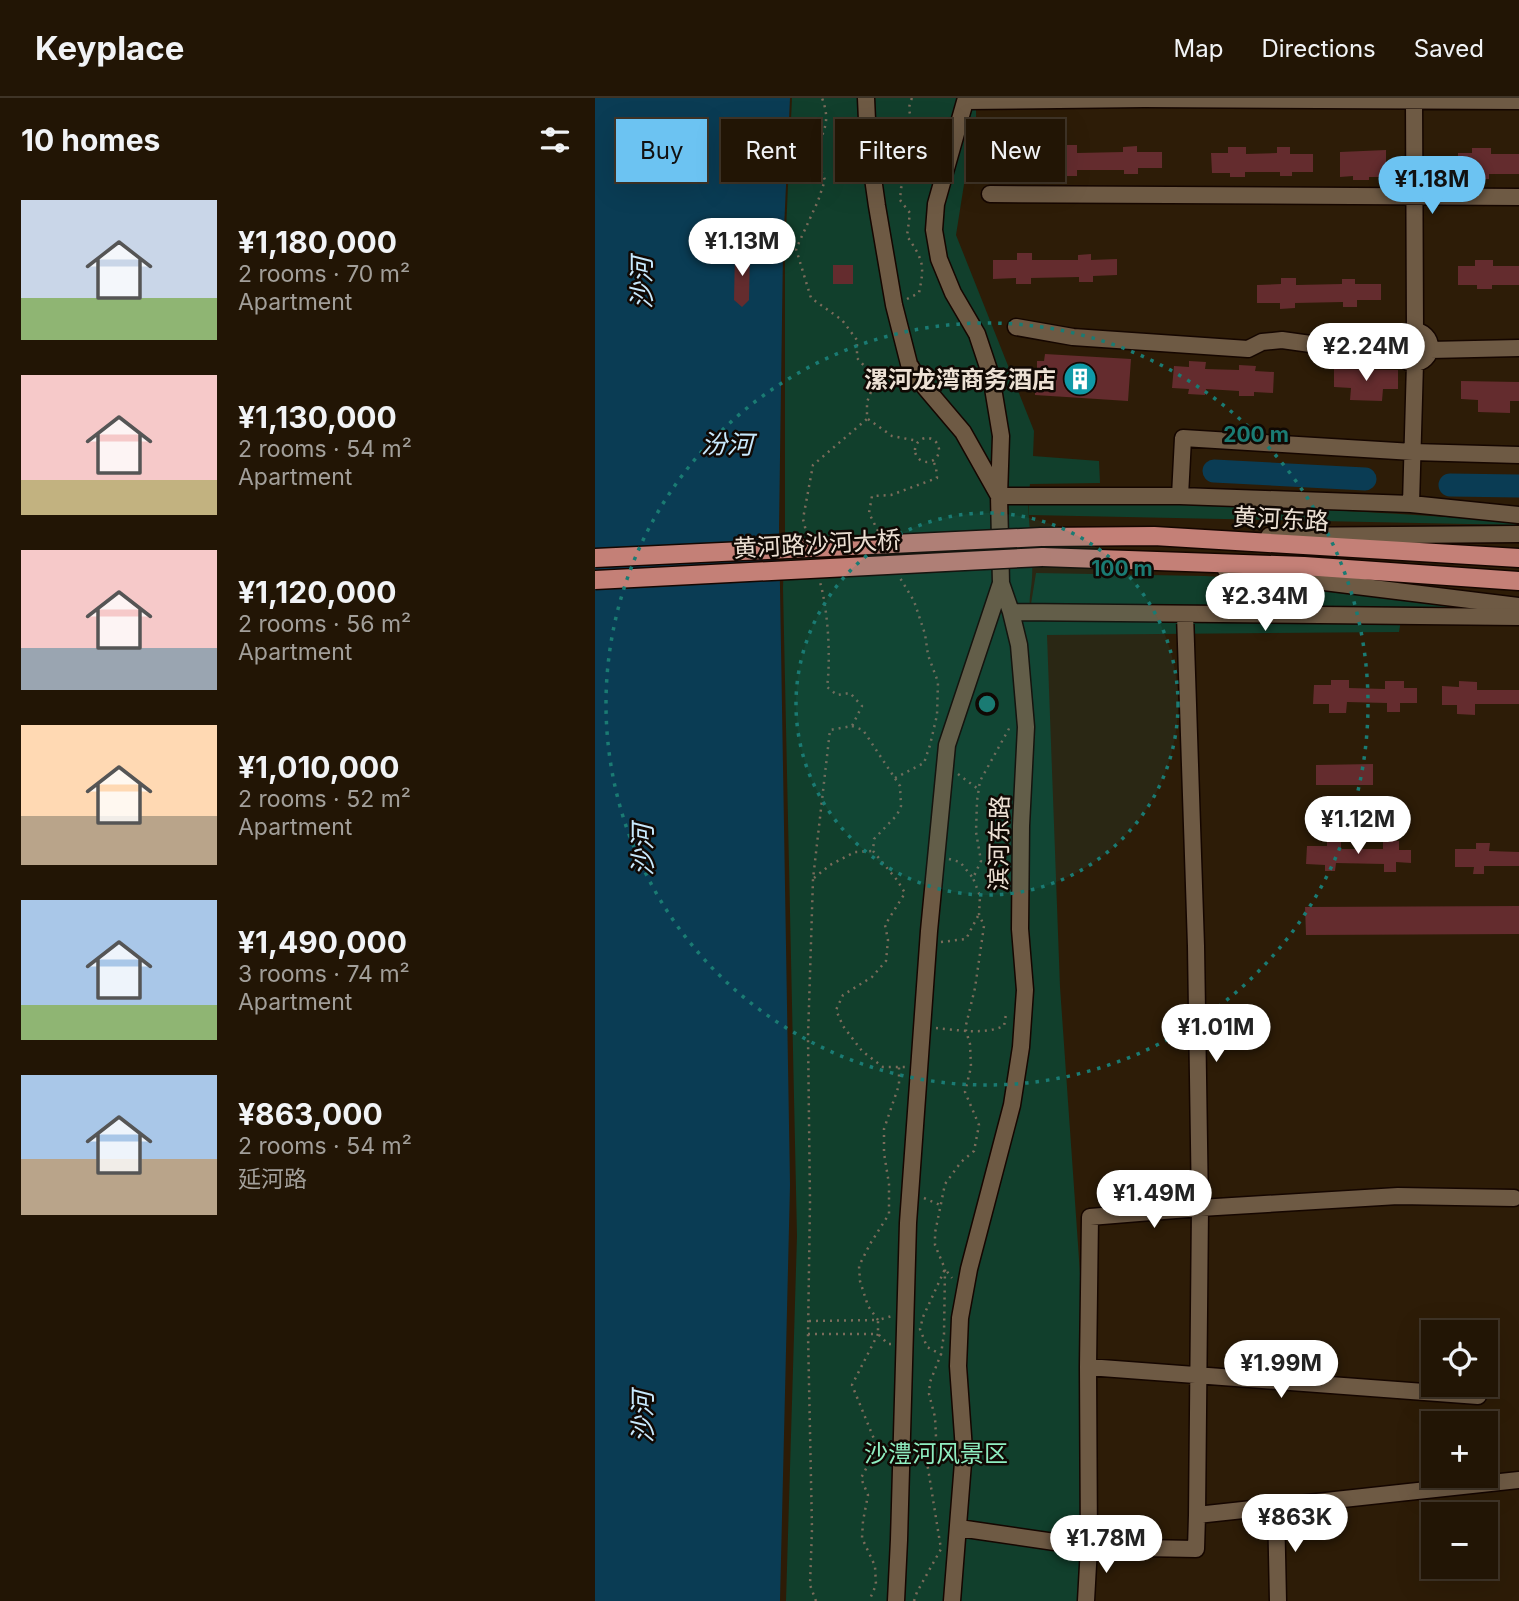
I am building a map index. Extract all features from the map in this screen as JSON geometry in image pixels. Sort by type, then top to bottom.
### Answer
[{"type":"main road","name":"黄河东路","points":[[1041,537],[1154,536],[1519,558]]},
{"type":"main road","name":"黄河路沙河大桥","points":[[595,558],[1041,537]]},
{"type":"main road","name":"黄河东路","points":[[1042,557],[1304,566],[1519,581]]},
{"type":"main road","name":"黄河路沙河大桥","points":[[595,580],[1042,557]]},
{"type":"street","points":[[866,98],[868,143],[877,206],[894,305],[909,364],[918,379],[963,432],[999,496],[1180,496],[1411,504],[1519,515]]},
{"type":"street","points":[[966,100],[1519,101]]},
{"type":"street","name":"滨河东路","points":[[953,1601],[964,1450],[959,1360],[960,1318],[969,1269],[1012,1105],[1021,1047],[1025,990],[1020,929],[1026,727],[1019,645],[1001,583],[1001,436],[991,376],[978,334],[953,293],[939,259],[934,230],[936,204],[966,100]]},
{"type":"street","points":[[1016,327],[1073,337],[1248,349],[1262,342],[1282,340],[1332,347],[1377,336],[1410,332],[1425,335],[1428,339],[1430,350],[1425,359],[1415,363],[1405,360],[1399,352],[1399,342],[1410,332],[1414,100]]},
{"type":"street","points":[[990,194],[1519,197]]},
{"type":"street","points":[[1430,350],[1519,348]]},
{"type":"street","points":[[1411,504],[1415,363]]},
{"type":"street","points":[[1180,496],[1183,438],[1413,452],[1519,455]]},
{"type":"street","points":[[1154,536],[1519,534]]},
{"type":"street","points":[[1150,561],[1519,606]]},
{"type":"street","points":[[896,1601],[908,1223],[928,944],[945,764],[947,745],[1001,583]]},
{"type":"street","points":[[1011,612],[1519,617]]},
{"type":"street","points":[[959,1528],[1089,1547],[1196,1549],[1200,1208],[1196,932],[1185,614]]},
{"type":"street","points":[[1086,1601],[1089,1547],[1090,1217],[1398,1196],[1514,1198]]},
{"type":"street","points":[[1088,1367],[1421,1392]]},
{"type":"street","points":[[1197,1515],[1519,1480]]},
{"type":"street","points":[[1276,1507],[1277,1601]]},
{"type":"path","points":[[810,544],[803,519],[813,465],[867,419],[867,402],[876,379],[857,358],[857,340],[842,320],[811,298],[796,249],[825,180],[814,153],[827,125],[827,113],[822,98]]},
{"type":"path","points":[[911,119],[909,104],[912,98]]},
{"type":"path","points":[[894,305],[919,293],[923,265],[907,236],[910,213],[900,200],[903,182]]},
{"type":"path","points":[[927,182],[929,188],[939,195]]},
{"type":"path","points":[[867,419],[892,436],[918,441],[930,438],[937,443],[939,451],[933,461]]},
{"type":"path","points":[[918,441],[916,456],[921,461],[933,461]]},
{"type":"path","points":[[881,538],[869,513],[872,496],[891,495],[937,478],[933,461]]},
{"type":"path","points":[[895,778],[924,763],[937,715],[938,682],[927,655],[925,634],[915,601],[900,576]]},
{"type":"path","points":[[820,582],[824,594],[829,668],[827,687],[837,695],[850,693],[862,706],[852,726]]},
{"type":"path","points":[[973,878],[981,861],[976,832],[980,781],[1012,723],[1025,717]]},
{"type":"path","points":[[816,1601],[810,1585],[812,1529],[808,1334],[808,1037],[813,879],[830,730],[852,726],[863,730],[900,786],[901,806],[897,815],[874,839],[873,851],[905,893],[885,925],[888,940],[886,961],[872,977],[843,995],[837,1010],[843,1026],[862,1051],[883,1067],[919,1068]]},
{"type":"path","points":[[945,764],[978,789]]},
{"type":"path","points":[[813,879],[830,865],[855,852],[873,851]]},
{"type":"path","points":[[928,944],[966,939],[979,914],[980,896],[973,878],[960,862],[936,855]]},
{"type":"path","points":[[914,1601],[941,1549],[926,1456],[936,1437],[935,1417],[929,1394],[930,1382],[941,1354],[943,1334],[945,1269],[935,1245],[935,1233],[945,1184],[961,1162],[974,1151],[979,1125],[965,1092],[971,1067],[966,1024],[975,988],[984,926],[979,914]]},
{"type":"path","points":[[922,1026],[966,1031],[995,1030],[1004,1026],[1006,1014],[1023,1016]]},
{"type":"path","points":[[869,1601],[876,1585],[875,1566],[862,1538],[869,1495],[861,1478],[873,1456],[874,1439],[852,1385],[878,1334],[877,1320],[868,1306],[860,1281],[859,1266],[889,1214],[884,1129],[899,1085],[899,1067]]},
{"type":"path","points":[[945,1269],[920,1329],[927,1347],[959,1360]]},
{"type":"path","points":[[809,1321],[877,1320],[906,1316]]},
{"type":"path","points":[[808,1334],[878,1334],[888,1344],[904,1346]]},
{"type":"green space","name":"沙澧河风景区","points":[[792,98],[976,98],[976,119],[966,119],[966,172],[956,235],[1034,431],[1033,456],[1099,461],[1100,483],[1030,484],[1028,508],[1032,566],[1031,616],[1401,620],[1399,632],[1047,635],[1060,987],[1080,1273],[1082,1547],[1078,1601],[786,1601],[797,1236],[783,588],[785,252],[788,182],[821,182],[821,119],[791,119]]},
{"type":"green space","points":[[1029,502],[1333,510],[1455,517],[1515,522],[1517,525],[1029,515]]},
{"type":"green space","points":[[1036,573],[1205,576],[1297,582],[1511,611],[1031,604]]},
{"type":"water","name":"沙河","points":[[595,98],[790,98],[789,119],[721,119],[721,182],[786,182],[779,527],[790,1185],[780,1601],[595,1601]]},
{"type":"building","points":[[1065,145],[1077,145],[1077,153],[1123,152],[1123,147],[1137,146],[1137,152],[1162,152],[1162,168],[1138,168],[1138,174],[1124,174],[1124,170],[1077,170],[1077,176],[1065,176]]},
{"type":"building","points":[[1228,147],[1246,147],[1246,154],[1277,153],[1277,147],[1290,147],[1290,154],[1313,154],[1313,172],[1292,172],[1292,176],[1280,176],[1280,172],[1245,172],[1245,177],[1230,177],[1230,173],[1212,173],[1211,153],[1228,153]]},
{"type":"building","points":[[1472,148],[1491,148],[1491,154],[1519,154],[1519,174],[1489,174],[1489,179],[1458,175],[1458,153],[1472,153]]},
{"type":"building","points":[[1386,150],[1386,177],[1353,180],[1353,176],[1340,177],[1340,152]]},
{"type":"building","points":[[735,251],[750,252],[749,300],[742,307],[734,300]]},
{"type":"building","points":[[1017,253],[1032,253],[1032,260],[1078,260],[1078,255],[1091,254],[1091,260],[1117,259],[1117,275],[1093,276],[1093,282],[1079,282],[1079,277],[1031,278],[1031,284],[1016,284],[1016,278],[993,279],[993,260],[1017,260]]},
{"type":"building","points":[[1475,260],[1493,260],[1493,266],[1519,266],[1519,285],[1492,285],[1492,289],[1477,289],[1477,285],[1458,285],[1458,266],[1475,266]]},
{"type":"building","points":[[833,265],[853,265],[853,284],[833,284]]},
{"type":"building","points":[[1281,278],[1296,278],[1296,285],[1342,284],[1342,279],[1355,279],[1355,284],[1381,284],[1381,300],[1357,300],[1357,307],[1343,307],[1343,302],[1295,303],[1295,308],[1280,309],[1280,303],[1257,303],[1257,285],[1281,284]]},
{"type":"building","name":"漯河龙湾商务酒店","points":[[1045,354],[1131,359],[1128,401],[1035,395],[1035,390],[1030,389],[1031,368],[1037,369],[1037,361],[1044,361]]},
{"type":"building","points":[[1189,361],[1206,362],[1205,369],[1239,370],[1239,365],[1256,366],[1255,371],[1274,372],[1273,393],[1254,392],[1254,396],[1239,396],[1239,391],[1206,389],[1205,395],[1188,394],[1189,389],[1172,388],[1174,366],[1189,367]]},
{"type":"building","points":[[1334,369],[1398,370],[1398,389],[1383,389],[1382,401],[1350,400],[1351,388],[1334,387]]},
{"type":"building","points":[[1461,381],[1519,382],[1519,401],[1510,401],[1510,413],[1478,412],[1478,400],[1461,399]]},
{"type":"building","points":[[1331,680],[1349,680],[1349,688],[1385,689],[1385,681],[1404,681],[1404,688],[1417,688],[1417,703],[1400,703],[1400,712],[1387,712],[1387,703],[1347,702],[1346,713],[1329,713],[1329,704],[1313,704],[1314,685],[1331,685]]},
{"type":"building","points":[[1459,681],[1477,682],[1477,690],[1519,690],[1519,704],[1475,704],[1475,715],[1457,714],[1457,705],[1442,705],[1442,686],[1459,687]]},
{"type":"building","points":[[1373,764],[1373,785],[1316,785],[1316,765]]},
{"type":"building","points":[[1327,840],[1341,840],[1341,849],[1383,849],[1383,841],[1399,841],[1399,850],[1411,850],[1411,863],[1396,862],[1396,872],[1384,872],[1384,864],[1336,863],[1335,871],[1325,871],[1325,865],[1306,864],[1307,846],[1327,846]]},
{"type":"building","points":[[1476,843],[1490,843],[1489,851],[1519,852],[1519,866],[1484,866],[1484,874],[1473,874],[1474,867],[1455,867],[1455,849],[1476,849]]},
{"type":"building","points":[[1519,906],[1519,934],[1306,935],[1305,907]]},
{"type":"waterway","name":"汾河","points":[[1214,471],[1365,479]]},
{"type":"waterway","name":"汾河","points":[[1450,485],[1519,486]]},
{"type":"place","name":"漯河龙湾商务酒店","points":[[1080,379]]}]
